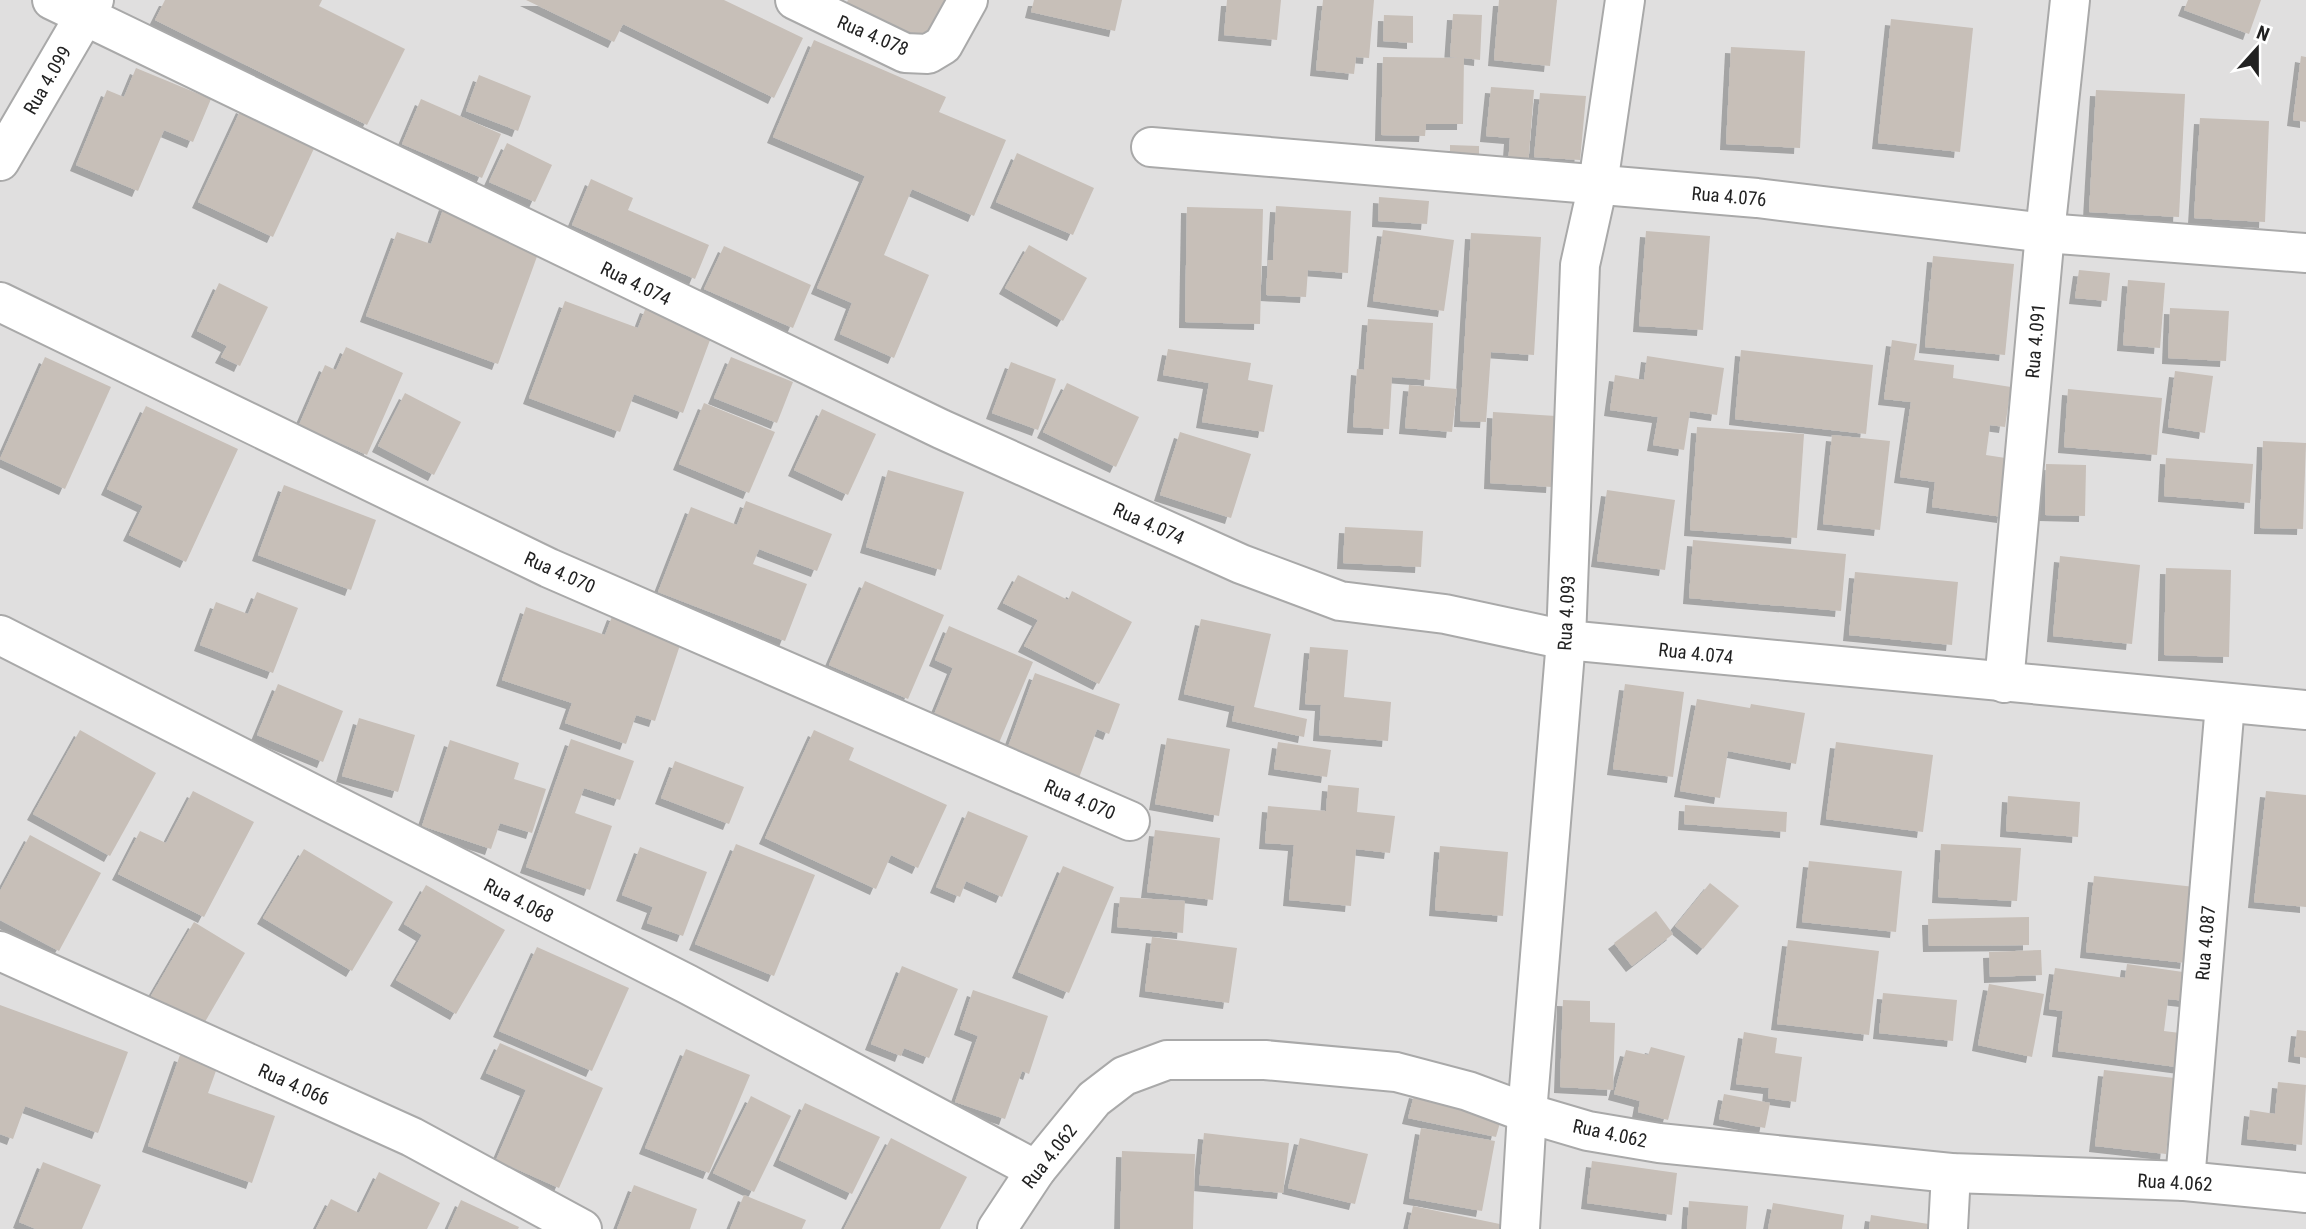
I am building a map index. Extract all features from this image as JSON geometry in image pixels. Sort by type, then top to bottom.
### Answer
[{"type":"street","name":"Rua 4.078","points":[[795,0],[905,53],[928,54],[943,45],[968,0]]},
{"type":"street","name":"Rua 4.093","points":[[1520,1229],[1566,640],[1580,265],[1598,184],[1625,0]]},
{"type":"street","name":"Rua 4.091","points":[[2004,683],[2045,233],[2070,0]]},
{"type":"street","name":"Rua 4.099","points":[[0,161],[77,6]]},
{"type":"street","name":"Rua 4.074","points":[[77,6],[928,423],[1241,564],[1340,601],[1445,614],[1566,640],[2306,710]]},
{"type":"street","name":"Rua 4.076","points":[[1151,148],[1757,198],[2045,233],[2306,253]]},
{"type":"street","name":"Rua 4.070","points":[[0,302],[549,568],[1130,821]]},
{"type":"street","name":"Rua 4.068","points":[[0,635],[687,984],[1035,1170]]},
{"type":"street","name":"Rua 4.087","points":[[2185,1181],[2225,704]]},
{"type":"street","name":"Rua 4.066","points":[[0,951],[412,1137],[582,1229]]},
{"type":"street","name":"Rua 4.062","points":[[997,1229],[1035,1170],[1094,1099],[1124,1076],[1167,1060],[1265,1060],[1396,1072],[1468,1091],[1527,1113],[1588,1131],[1659,1143],[1951,1173],[2185,1181],[2306,1193]]},
{"type":"street","points":[[1948,1229],[1951,1173]]},
{"type":"shaded area","points":[[0,0],[2306,0],[2306,1229],[0,1229]]},
{"type":"building","points":[[165,0],[322,0],[319,6],[405,49],[367,125],[155,20]]},
{"type":"building","points":[[526,0],[724,0],[803,38],[774,98],[623,24],[614,42]]},
{"type":"building","points":[[848,0],[948,0],[930,41],[846,4]]},
{"type":"building","points":[[1034,0],[1122,0],[1115,31],[1031,12]]},
{"type":"building","points":[[1227,0],[1281,0],[1277,40],[1224,35]]},
{"type":"building","points":[[1323,0],[1374,0],[1369,58],[1356,57],[1354,74],[1316,70]]},
{"type":"building","points":[[1499,0],[1557,0],[1550,66],[1494,60]]},
{"type":"building","points":[[2188,0],[2261,0],[2249,34],[2184,10]]},
{"type":"building","points":[[1453,14],[1482,15],[1480,60],[1464,58],[1463,124],[1426,124],[1425,136],[1381,135],[1383,57],[1458,58],[1450,57]]},
{"type":"building","points":[[1384,15],[1413,16],[1413,43],[1383,41]]},
{"type":"building","points":[[1891,19],[1973,28],[1960,152],[1878,143]]},
{"type":"building","points":[[814,40],[946,97],[939,112],[1006,140],[974,216],[912,189],[884,255],[929,275],[894,358],[840,334],[852,303],[817,288],[865,176],[773,137]]},
{"type":"building","points":[[1731,47],[1805,51],[1800,148],[1726,144]]},
{"type":"building","points":[[2301,56],[2306,57],[2306,122],[2293,120]]},
{"type":"building","points":[[136,68],[211,99],[193,142],[164,130],[138,191],[76,165],[107,90],[124,97]]},
{"type":"building","points":[[479,75],[531,96],[518,131],[466,111]]},
{"type":"building","points":[[1491,87],[1534,90],[1528,167],[1508,165],[1510,138],[1486,136]]},
{"type":"building","points":[[2096,90],[2185,94],[2179,217],[2089,212]]},
{"type":"building","points":[[1540,93],[1586,96],[1580,160],[1534,157]]},
{"type":"building","points":[[421,99],[501,134],[482,178],[402,144]]},
{"type":"building","points":[[242,107],[317,142],[273,237],[198,202]]},
{"type":"building","points":[[2200,118],[2269,121],[2265,222],[2194,218]]},
{"type":"building","points":[[507,143],[552,165],[535,202],[489,182]]},
{"type":"building","points":[[1450,145],[1479,146],[1479,170],[1450,168]]},
{"type":"building","points":[[1017,153],[1094,188],[1073,235],[996,202]]},
{"type":"building","points":[[591,179],[633,198],[628,210],[709,245],[695,279],[572,225]]},
{"type":"building","points":[[1379,197],[1429,201],[1427,224],[1378,221]]},
{"type":"building","points":[[445,204],[543,240],[498,364],[366,316],[397,232],[431,244]]},
{"type":"building","points":[[1276,206],[1351,211],[1348,273],[1308,270],[1306,297],[1266,295],[1268,260],[1273,260]]},
{"type":"building","points":[[1187,207],[1263,209],[1260,324],[1185,322]]},
{"type":"building","points":[[1383,230],[1454,240],[1444,311],[1373,301]]},
{"type":"building","points":[[1646,231],[1710,236],[1703,330],[1639,326]]},
{"type":"building","points":[[1471,233],[1541,237],[1534,355],[1491,352],[1486,422],[1460,421]]},
{"type":"building","points":[[1029,245],[1087,278],[1063,321],[1005,288]]},
{"type":"building","points":[[724,246],[811,285],[793,328],[704,289]]},
{"type":"building","points":[[1933,256],[2014,264],[2005,355],[1925,347]]},
{"type":"building","points":[[2079,270],[2110,273],[2107,301],[2075,298]]},
{"type":"building","points":[[2128,280],[2165,283],[2160,348],[2123,345]]},
{"type":"building","points":[[219,283],[268,307],[240,366],[221,357],[227,346],[197,331]]},
{"type":"building","points":[[565,301],[638,328],[646,307],[713,332],[683,413],[634,394],[620,432],[529,398]]},
{"type":"building","points":[[2170,308],[2229,311],[2226,361],[2168,358]]},
{"type":"building","points":[[1368,319],[1433,323],[1430,380],[1392,377],[1389,429],[1353,427],[1357,369],[1364,370]]},
{"type":"building","points":[[1892,340],[1917,344],[1914,360],[1954,365],[1953,378],[2011,387],[2005,427],[1990,425],[1986,455],[2012,459],[2003,517],[1932,507],[1935,482],[1900,477],[1911,402],[1884,399]]},
{"type":"building","points":[[346,347],[403,373],[367,455],[299,425],[325,365],[336,370]]},
{"type":"building","points":[[1168,349],[1251,363],[1248,380],[1273,385],[1264,432],[1202,422],[1209,383],[1163,375]]},
{"type":"building","points":[[1741,350],[1873,365],[1866,434],[1735,419]]},
{"type":"building","points":[[1647,356],[1724,368],[1717,415],[1690,411],[1684,450],[1653,445],[1658,417],[1610,410],[1615,375],[1644,380]]},
{"type":"building","points":[[45,357],[111,387],[65,489],[0,459]]},
{"type":"building","points":[[731,357],[793,382],[777,423],[714,398]]},
{"type":"building","points":[[1011,362],[1056,379],[1038,430],[992,413]]},
{"type":"building","points":[[2175,371],[2213,376],[2205,433],[2168,427]]},
{"type":"building","points":[[1067,383],[1139,417],[1116,467],[1043,432]]},
{"type":"building","points":[[1409,385],[1457,389],[1452,432],[1405,428]]},
{"type":"building","points":[[2068,389],[2162,398],[2157,455],[2064,447]]},
{"type":"building","points":[[405,393],[461,422],[434,475],[378,446]]},
{"type":"building","points":[[704,403],[775,432],[749,493],[679,464]]},
{"type":"building","points":[[146,406],[238,449],[186,562],[129,535],[143,506],[107,489]]},
{"type":"building","points":[[822,409],[876,434],[848,495],[794,470]]},
{"type":"building","points":[[1493,412],[1556,416],[1552,487],[1490,483]]},
{"type":"building","points":[[1697,427],[1804,434],[1797,538],[1690,530]]},
{"type":"building","points":[[1180,432],[1251,454],[1231,518],[1160,495]]},
{"type":"building","points":[[1832,435],[1890,441],[1880,530],[1823,524]]},
{"type":"building","points":[[2263,441],[2306,443],[2303,529],[2260,528]]},
{"type":"building","points":[[2166,458],[2253,464],[2250,503],[2164,496]]},
{"type":"building","points":[[2046,464],[2086,465],[2085,516],[2045,515]]},
{"type":"building","points":[[888,470],[964,492],[941,570],[866,547]]},
{"type":"building","points":[[284,485],[376,520],[351,590],[258,555]]},
{"type":"building","points":[[1607,490],[1675,500],[1665,570],[1597,561]]},
{"type":"building","points":[[746,501],[832,534],[817,571],[759,549],[753,564],[807,584],[785,641],[658,592],[691,507],[737,525]]},
{"type":"building","points":[[1345,527],[1423,531],[1421,567],[1343,563]]},
{"type":"building","points":[[1693,540],[1846,554],[1841,611],[1689,598]]},
{"type":"building","points":[[2060,556],[2140,565],[2132,644],[2053,636]]},
{"type":"building","points":[[2166,568],[2231,570],[2229,657],[2164,655]]},
{"type":"building","points":[[1855,572],[1958,582],[1952,645],[1849,635]]},
{"type":"building","points":[[1018,575],[1068,600],[1072,591],[1132,622],[1099,684],[1024,646],[1038,620],[1003,603]]},
{"type":"building","points":[[865,581],[944,615],[908,699],[829,665]]},
{"type":"building","points":[[257,592],[298,608],[273,673],[200,645],[216,602],[248,614]]},
{"type":"building","points":[[526,607],[605,635],[613,614],[682,639],[655,721],[636,715],[626,744],[565,723],[572,703],[502,680]]},
{"type":"building","points":[[1201,619],[1271,634],[1254,707],[1307,719],[1304,737],[1232,721],[1235,706],[1184,694]]},
{"type":"building","points":[[949,626],[1033,662],[996,750],[931,722],[953,668],[935,660]]},
{"type":"building","points":[[1310,647],[1348,650],[1344,697],[1391,702],[1388,741],[1319,735],[1321,705],[1305,704]]},
{"type":"building","points":[[1035,673],[1120,704],[1109,734],[1097,729],[1076,786],[1004,758]]},
{"type":"building","points":[[278,684],[343,711],[323,762],[257,735]]},
{"type":"building","points":[[1625,684],[1684,692],[1673,777],[1613,769]]},
{"type":"building","points":[[1697,699],[1750,708],[1751,704],[1805,713],[1796,764],[1728,751],[1720,798],[1680,791]]},
{"type":"building","points":[[359,718],[415,735],[398,792],[342,776]]},
{"type":"building","points":[[80,730],[156,773],[110,856],[33,814]]},
{"type":"building","points":[[814,730],[854,748],[849,760],[947,805],[918,868],[891,855],[876,889],[765,838]]},
{"type":"building","points":[[1167,738],[1230,749],[1219,816],[1155,804]]},
{"type":"building","points":[[571,739],[634,761],[620,800],[584,788],[575,813],[612,826],[590,890],[526,867]]},
{"type":"building","points":[[450,740],[519,763],[514,779],[546,789],[532,833],[500,823],[491,849],[422,826]]},
{"type":"building","points":[[1278,742],[1331,750],[1327,777],[1274,769]]},
{"type":"building","points":[[1836,742],[1933,755],[1923,832],[1826,819]]},
{"type":"building","points":[[675,761],[744,787],[729,824],[661,798]]},
{"type":"building","points":[[1328,785],[1359,788],[1357,812],[1395,816],[1390,853],[1356,849],[1351,906],[1289,900],[1294,845],[1265,843],[1268,806],[1326,811]]},
{"type":"building","points":[[193,791],[254,822],[204,917],[118,874],[140,831],[166,843]]},
{"type":"building","points":[[2266,791],[2306,795],[2306,907],[2254,902]]},
{"type":"building","points":[[2008,796],[2080,802],[2078,837],[2006,831]]},
{"type":"building","points":[[1685,805],[1787,812],[1786,832],[1684,824]]},
{"type":"building","points":[[968,811],[1028,836],[1002,897],[966,881],[960,897],[936,887]]},
{"type":"building","points":[[1155,830],[1220,838],[1213,900],[1147,892]]},
{"type":"building","points":[[30,835],[101,873],[59,951],[0,920],[0,891]]},
{"type":"building","points":[[736,844],[815,875],[774,976],[695,944]]},
{"type":"building","points":[[1941,844],[2021,848],[2017,901],[1938,897]]},
{"type":"building","points":[[1440,846],[1508,852],[1503,916],[1435,910]]},
{"type":"building","points":[[640,847],[707,872],[683,936],[647,923],[653,907],[622,895]]},
{"type":"building","points":[[304,849],[393,902],[352,971],[263,918]]},
{"type":"building","points":[[1809,861],[1902,871],[1896,932],[1802,922]]},
{"type":"building","points":[[1063,866],[1114,887],[1069,993],[1018,972]]},
{"type":"building","points":[[2094,876],[2195,887],[2186,963],[2086,952]]},
{"type":"building","points":[[1710,883],[1739,906],[1703,949],[1675,926]]},
{"type":"building","points":[[426,885],[505,930],[456,1014],[396,980],[422,935],[404,924]]},
{"type":"building","points":[[1120,897],[1185,901],[1183,933],[1117,927]]},
{"type":"building","points":[[1656,911],[1673,934],[1632,966],[1614,943]]},
{"type":"building","points":[[2029,917],[2029,945],[1929,946],[1928,919]]},
{"type":"building","points":[[194,922],[245,953],[202,1027],[151,996]]},
{"type":"building","points":[[1152,937],[1237,948],[1229,1003],[1145,991]]},
{"type":"building","points":[[1788,940],[1879,951],[1869,1035],[1777,1024]]},
{"type":"building","points":[[537,947],[629,988],[592,1071],[499,1031]]},
{"type":"building","points":[[2041,950],[2042,975],[1990,977],[1989,952]]},
{"type":"building","points":[[2127,964],[2197,974],[2194,1002],[2168,999],[2164,1031],[2196,1035],[2191,1069],[2058,1051],[2063,1011],[2049,1009],[2055,968],[2125,978]]},
{"type":"building","points":[[902,966],[958,989],[929,1058],[904,1048],[901,1056],[871,1044]]},
{"type":"building","points":[[1989,984],[2044,994],[2032,1057],[1978,1045]]},
{"type":"building","points":[[973,990],[1048,1016],[1029,1074],[1022,1071],[1005,1119],[955,1102],[978,1036],[960,1029]]},
{"type":"building","points":[[1883,993],[1957,1000],[1953,1041],[1879,1033]]},
{"type":"building","points":[[1563,1000],[1590,1001],[1590,1022],[1615,1023],[1613,1090],[1560,1087]]},
{"type":"building","points":[[0,1005],[128,1052],[98,1133],[25,1106],[13,1139],[0,1134]]},
{"type":"building","points":[[2297,1030],[2306,1031],[2306,1058],[2294,1056]]},
{"type":"building","points":[[1744,1032],[1777,1038],[1775,1053],[1802,1057],[1796,1102],[1768,1098],[1769,1088],[1736,1084]]},
{"type":"building","points":[[500,1043],[603,1088],[559,1188],[496,1160],[526,1090],[486,1073]]},
{"type":"building","points":[[1651,1047],[1685,1056],[1668,1120],[1638,1112],[1640,1101],[1614,1094],[1626,1050],[1648,1055]]},
{"type":"building","points":[[686,1049],[750,1075],[709,1173],[645,1148]]},
{"type":"building","points":[[180,1055],[217,1068],[208,1093],[275,1116],[252,1183],[148,1146]]},
{"type":"building","points":[[2104,1070],[2174,1078],[2166,1154],[2095,1146]]},
{"type":"building","points":[[2278,1082],[2306,1085],[2302,1145],[2247,1139],[2250,1110],[2275,1114]]},
{"type":"building","points":[[1415,1092],[1503,1112],[1496,1137],[1408,1118]]},
{"type":"building","points":[[1724,1094],[1770,1103],[1765,1128],[1719,1119]]},
{"type":"building","points":[[751,1096],[791,1116],[754,1192],[713,1173]]},
{"type":"building","points":[[805,1103],[880,1137],[852,1194],[779,1160]]},
{"type":"building","points":[[1421,1128],[1495,1141],[1482,1211],[1409,1198]]},
{"type":"building","points":[[1204,1133],[1289,1143],[1283,1193],[1199,1185]]},
{"type":"building","points":[[891,1138],[967,1177],[940,1229],[844,1229]]},
{"type":"building","points":[[1300,1138],[1368,1154],[1355,1204],[1288,1188]]},
{"type":"building","points":[[1122,1151],[1195,1154],[1193,1229],[1120,1229]]},
{"type":"building","points":[[1592,1161],[1677,1173],[1672,1215],[1587,1203]]},
{"type":"building","points":[[43,1162],[101,1185],[82,1229],[36,1229],[19,1222]]},
{"type":"building","points":[[379,1172],[440,1203],[427,1229],[316,1229],[331,1199],[359,1213]]},
{"type":"building","points":[[634,1185],[697,1209],[690,1229],[617,1229]]},
{"type":"building","points":[[744,1195],[806,1220],[802,1229],[730,1229]]},
{"type":"building","points":[[461,1200],[519,1227],[448,1229]]},
{"type":"building","points":[[1689,1201],[1748,1206],[1746,1229],[1687,1229]]},
{"type":"building","points":[[1773,1203],[1844,1215],[1842,1229],[1768,1229]]},
{"type":"building","points":[[1413,1206],[1519,1228],[1519,1229],[1408,1229]]},
{"type":"building","points":[[1871,1215],[1935,1225],[1934,1229],[1869,1229]]}]
